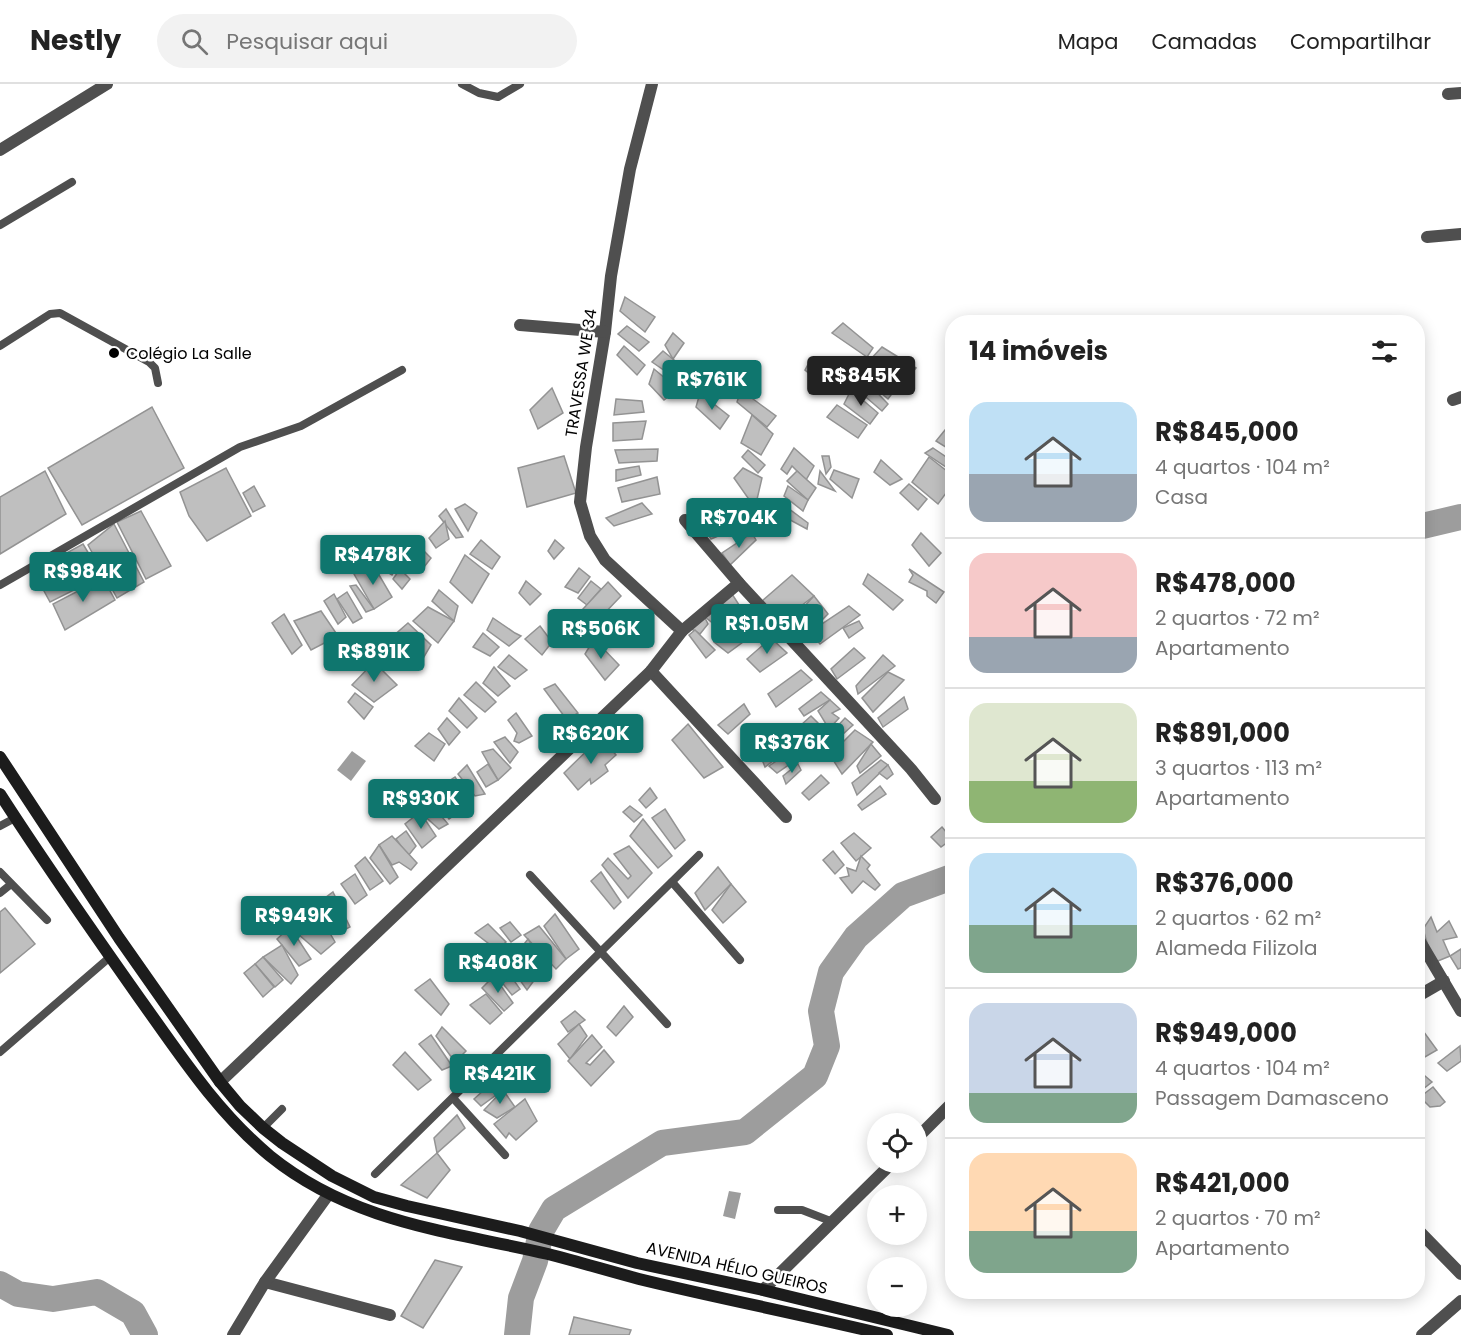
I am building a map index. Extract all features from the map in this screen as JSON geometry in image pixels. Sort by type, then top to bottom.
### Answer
[{"type":"main road","name":"AVENIDA HÉLIO GUEIROS","points":[[0,757],[119,938],[220,1082],[262,1128],[314,1165],[366,1193],[407,1206],[520,1231],[637,1263],[763,1290],[948,1335]]},
{"type":"main road","name":"AVENIDA HÉLIO GUEIROS","points":[[0,794],[60,886],[207,1093],[244,1133],[272,1157],[328,1195],[385,1217],[517,1247],[640,1279],[886,1335]]},
{"type":"street","name":"TRAVESSA WE 34","points":[[652,84],[630,169],[611,276],[580,502],[590,536],[605,560],[682,632]]},
{"type":"street","points":[[0,150],[104,85]]},
{"type":"street","points":[[1427,237],[1461,234]]},
{"type":"street","points":[[520,325],[605,332]]},
{"type":"street","points":[[685,519],[739,583],[911,769],[935,799]]},
{"type":"street","points":[[220,1082],[651,671],[682,632],[739,583]]},
{"type":"street","points":[[651,671],[786,817]]},
{"type":"street","points":[[1425,950],[1461,1011]]},
{"type":"street","points":[[1425,992],[1444,981]]},
{"type":"street","points":[[927,1128],[945,1110]]},
{"type":"street","points":[[763,1290],[882,1173]]},
{"type":"street","points":[[233,1335],[266,1282],[328,1195]]},
{"type":"street","points":[[1425,1237],[1461,1274]]},
{"type":"street","points":[[266,1282],[390,1315]]},
{"type":"street","points":[[1422,1335],[1461,1301]]},
{"type":"lane","points":[[462,84],[479,93],[498,97],[520,84]]},
{"type":"lane","points":[[0,225],[72,182]]},
{"type":"lane","points":[[0,346],[50,314],[60,313],[149,362],[155,368],[158,384]]},
{"type":"lane","points":[[0,585],[240,447],[301,426],[402,370]]},
{"type":"lane","points":[[0,826],[15,818]]},
{"type":"lane","points":[[375,1174],[699,855]]},
{"type":"lane","points":[[0,872],[10,885],[47,920]]},
{"type":"lane","points":[[530,875],[667,1024]]},
{"type":"lane","points":[[672,882],[740,960]]},
{"type":"lane","points":[[0,893],[10,885]]},
{"type":"lane","points":[[0,1053],[110,957]]},
{"type":"lane","points":[[453,1098],[505,1155]]},
{"type":"lane","points":[[262,1128],[282,1109]]},
{"type":"lane","points":[[778,1210],[802,1210],[832,1222]]},
{"type":"shaded area","points":[[352,751],[366,761],[351,781],[337,770]]},
{"type":"shaded area","points":[[729,1191],[741,1193],[735,1219],[723,1216]]},
{"type":"building","points":[[625,297],[655,317],[645,332],[620,311]]},
{"type":"building","points":[[843,323],[873,348],[867,357],[832,333]]},
{"type":"building","points":[[627,326],[649,342],[639,351],[618,334]]},
{"type":"building","points":[[673,333],[684,343],[673,359],[665,345]]},
{"type":"building","points":[[624,346],[645,365],[637,375],[617,355]]},
{"type":"building","points":[[882,347],[916,368],[902,385],[868,362]]},
{"type":"building","points":[[663,351],[680,365],[678,368],[672,368],[668,373],[652,362]]},
{"type":"building","points":[[810,361],[841,385],[833,394],[805,370]]},
{"type":"building","points":[[868,362],[897,387],[888,399],[858,373]]},
{"type":"building","points":[[654,369],[678,389],[664,400],[649,384]]},
{"type":"building","points":[[862,377],[888,404],[882,411],[853,386]]},
{"type":"building","points":[[701,378],[720,388],[710,401],[700,393]]},
{"type":"building","points":[[552,388],[563,413],[538,429],[530,410]]},
{"type":"building","points":[[741,390],[776,416],[767,427],[737,402]]},
{"type":"building","points":[[851,390],[878,413],[870,424],[844,404]]},
{"type":"building","points":[[700,393],[729,416],[720,429],[696,407]]},
{"type":"building","points":[[616,399],[642,401],[644,412],[614,415]]},
{"type":"building","points":[[837,405],[867,425],[858,438],[827,417]]},
{"type":"building","points":[[152,407],[184,468],[82,525],[48,468]]},
{"type":"building","points":[[752,415],[773,434],[761,455],[741,443]]},
{"type":"building","points":[[646,421],[642,439],[613,441],[613,423]]},
{"type":"building","points":[[945,430],[945,447],[936,441]]},
{"type":"building","points":[[794,448],[814,466],[806,480],[792,466],[787,474],[781,469]]},
{"type":"building","points":[[933,448],[945,456],[945,466],[925,453]]},
{"type":"building","points":[[658,449],[657,461],[619,463],[615,450]]},
{"type":"building","points":[[748,450],[765,465],[758,473],[742,457]]},
{"type":"building","points":[[564,456],[576,493],[527,507],[518,468]]},
{"type":"building","points":[[822,456],[829,456],[831,467],[826,474]]},
{"type":"building","points":[[929,457],[945,470],[945,494],[938,504],[912,482]]},
{"type":"building","points":[[881,460],[902,479],[890,485],[874,472]]},
{"type":"building","points":[[639,466],[641,475],[616,481],[616,470]]},
{"type":"building","points":[[226,468],[251,516],[207,541],[189,516],[180,492]]},
{"type":"building","points":[[743,468],[762,478],[755,508],[734,478]]},
{"type":"building","points":[[834,470],[859,479],[852,498],[830,479]]},
{"type":"building","points":[[45,471],[66,514],[0,554],[0,497]]},
{"type":"building","points":[[797,471],[816,488],[808,500],[787,481]]},
{"type":"building","points":[[820,471],[835,491],[818,484]]},
{"type":"building","points":[[657,477],[660,494],[622,502],[618,488]]},
{"type":"building","points":[[909,484],[927,499],[918,510],[900,493]]},
{"type":"building","points":[[254,486],[265,506],[253,512],[243,493]]},
{"type":"building","points":[[788,486],[808,500],[803,511],[784,496]]},
{"type":"building","points":[[642,503],[652,514],[614,526],[606,518]]},
{"type":"building","points":[[781,503],[808,523],[807,529],[777,513]]},
{"type":"building","points":[[465,504],[477,513],[468,531],[455,509]]},
{"type":"building","points":[[446,509],[463,537],[456,538],[439,516]]},
{"type":"building","points":[[726,509],[736,517],[724,527],[723,534],[711,539],[701,524]]},
{"type":"building","points":[[141,511],[171,566],[146,579],[117,522]]},
{"type":"building","points":[[445,521],[449,539],[436,548],[429,538]]},
{"type":"building","points":[[114,524],[144,582],[117,598],[88,545]]},
{"type":"building","points":[[752,533],[756,540],[730,565],[722,553]]},
{"type":"building","points":[[921,533],[941,553],[929,566],[912,545]]},
{"type":"building","points":[[481,540],[500,557],[492,569],[470,554]]},
{"type":"building","points":[[555,540],[564,548],[554,559],[548,551]]},
{"type":"building","points":[[83,544],[102,576],[50,602],[37,578],[42,575],[39,568]]},
{"type":"building","points":[[420,547],[431,558],[421,571],[411,553]]},
{"type":"building","points":[[381,551],[395,570],[392,575],[372,563]]},
{"type":"building","points":[[465,555],[489,574],[472,603],[450,582]]},
{"type":"building","points":[[372,563],[392,597],[374,609],[354,574]]},
{"type":"building","points":[[579,568],[590,577],[578,593],[565,587]]},
{"type":"building","points":[[400,569],[410,579],[402,589],[393,579]]},
{"type":"building","points":[[909,569],[944,592],[936,603],[927,596],[927,591],[909,582],[913,575]]},
{"type":"building","points":[[868,574],[903,600],[893,610],[863,584]]},
{"type":"building","points":[[792,575],[814,596],[780,622],[762,601]]},
{"type":"building","points":[[103,578],[115,600],[65,630],[53,604]]},
{"type":"building","points":[[526,581],[541,594],[530,605],[519,593]]},
{"type":"building","points":[[591,581],[601,589],[587,605],[578,598]]},
{"type":"building","points":[[608,582],[621,596],[598,620],[582,610]]},
{"type":"building","points":[[356,585],[374,609],[366,612],[350,586]]},
{"type":"building","points":[[439,590],[458,606],[454,621],[432,601]]},
{"type":"building","points":[[347,592],[362,618],[353,623],[337,599]]},
{"type":"building","points":[[334,594],[346,617],[338,624],[324,601]]},
{"type":"building","points":[[732,594],[743,611],[721,630],[704,616]]},
{"type":"building","points":[[814,596],[828,614],[800,642],[787,625]]},
{"type":"building","points":[[849,606],[860,615],[820,644],[810,632]]},
{"type":"building","points":[[428,607],[454,621],[438,643],[413,621]]},
{"type":"building","points":[[321,611],[338,636],[311,650],[294,621]]},
{"type":"building","points":[[284,614],[302,645],[292,654],[272,623]]},
{"type":"building","points":[[749,615],[758,631],[728,653],[714,642]]},
{"type":"building","points":[[704,616],[708,624],[700,634],[688,627]]},
{"type":"building","points":[[493,618],[521,636],[509,646],[487,630]]},
{"type":"building","points":[[561,621],[571,631],[562,641],[554,628]]},
{"type":"building","points":[[859,621],[863,628],[849,638],[843,628]]},
{"type":"building","points":[[408,623],[431,645],[418,667],[383,645]]},
{"type":"building","points":[[540,626],[552,642],[542,655],[525,639]]},
{"type":"building","points":[[695,630],[715,650],[706,658],[689,635]]},
{"type":"building","points":[[483,633],[499,647],[490,656],[473,647]]},
{"type":"building","points":[[771,638],[787,653],[760,672],[747,659]]},
{"type":"building","points":[[594,639],[619,665],[605,680],[585,654]]},
{"type":"building","points":[[854,648],[865,658],[837,679],[831,669]]},
{"type":"building","points":[[509,655],[527,670],[515,679],[498,667]]},
{"type":"building","points":[[883,655],[895,666],[858,694],[856,686]]},
{"type":"building","points":[[374,662],[397,685],[374,702],[352,685]]},
{"type":"building","points":[[494,667],[510,686],[498,696],[483,683]]},
{"type":"building","points":[[801,670],[812,680],[776,707],[768,694]]},
{"type":"building","points":[[888,672],[904,680],[873,712],[862,698]]},
{"type":"building","points":[[476,682],[496,702],[485,712],[464,695]]},
{"type":"building","points":[[555,684],[578,713],[567,720],[544,689]]},
{"type":"building","points":[[821,692],[830,700],[804,716],[799,709]]},
{"type":"building","points":[[355,693],[373,707],[364,719],[348,702]]},
{"type":"building","points":[[904,697],[908,709],[883,727],[878,718]]},
{"type":"building","points":[[459,698],[477,718],[467,728],[449,711]]},
{"type":"building","points":[[830,700],[840,709],[832,713],[839,718],[829,729],[818,711]]},
{"type":"building","points":[[744,704],[750,714],[728,734],[718,725]]},
{"type":"building","points":[[516,713],[532,736],[519,743],[514,741],[517,733],[508,720]]},
{"type":"building","points":[[811,716],[818,723],[797,741],[791,734]]},
{"type":"building","points":[[447,718],[460,732],[449,745],[438,729]]},
{"type":"building","points":[[845,718],[853,725],[832,744],[822,743]]},
{"type":"building","points":[[688,724],[723,767],[704,778],[672,740]]},
{"type":"building","points":[[778,725],[785,732],[767,746],[761,739]]},
{"type":"building","points":[[820,725],[826,732],[817,743],[809,736]]},
{"type":"building","points":[[855,730],[873,742],[842,774],[830,755]]},
{"type":"building","points":[[429,733],[445,744],[434,761],[415,746]]},
{"type":"building","points":[[505,737],[518,752],[510,763],[494,742]]},
{"type":"building","points":[[601,737],[616,755],[605,765],[608,771],[591,784],[590,779],[578,790],[564,773]]},
{"type":"building","points":[[786,738],[794,745],[765,767],[761,757]]},
{"type":"building","points":[[871,744],[881,756],[860,773],[857,766]]},
{"type":"building","points":[[798,746],[806,753],[777,773],[769,766]]},
{"type":"building","points":[[493,749],[511,768],[498,780],[482,752]]},
{"type":"building","points":[[881,760],[888,765],[857,795],[852,783]]},
{"type":"building","points":[[488,764],[498,780],[486,787],[477,772]]},
{"type":"building","points":[[798,764],[801,770],[786,784],[783,776]]},
{"type":"building","points":[[467,765],[485,794],[475,796],[458,774]]},
{"type":"building","points":[[888,765],[893,774],[887,779],[879,773]]},
{"type":"building","points":[[821,775],[829,783],[809,800],[802,793]]},
{"type":"building","points":[[455,777],[473,805],[462,811],[443,785]]},
{"type":"building","points":[[880,786],[886,794],[862,810],[858,805]]},
{"type":"building","points":[[650,788],[657,798],[646,808],[639,800]]},
{"type":"building","points":[[442,791],[456,814],[449,819],[433,798]]},
{"type":"building","points":[[431,804],[448,824],[439,829],[420,812]]},
{"type":"building","points":[[630,806],[642,815],[634,822],[623,812]]},
{"type":"building","points":[[665,809],[685,840],[675,849],[652,818]]},
{"type":"building","points":[[420,812],[436,836],[422,848],[405,824]]},
{"type":"building","points":[[643,819],[672,856],[658,868],[630,836]]},
{"type":"building","points":[[942,827],[945,831],[945,844],[941,847],[931,837]]},
{"type":"building","points":[[406,831],[416,846],[408,856],[396,839]]},
{"type":"building","points":[[854,833],[871,848],[856,861],[841,843]]},
{"type":"building","points":[[392,836],[417,863],[411,870],[399,862],[392,865],[379,845]]},
{"type":"building","points":[[379,845],[398,877],[390,884],[370,858]]},
{"type":"building","points":[[629,846],[652,873],[628,898],[602,865],[608,858],[628,879],[631,876],[614,854]]},
{"type":"building","points":[[833,851],[844,865],[835,874],[823,860]]},
{"type":"building","points":[[861,856],[870,865],[867,869],[880,885],[875,890],[863,881],[852,893],[840,878],[849,876],[847,868],[856,871]]},
{"type":"building","points":[[365,857],[383,881],[370,890],[355,866]]},
{"type":"building","points":[[718,867],[731,884],[705,910],[695,893]]},
{"type":"building","points":[[601,872],[621,902],[614,909],[591,881]]},
{"type":"building","points":[[355,874],[367,895],[355,904],[341,884]]},
{"type":"building","points":[[731,884],[746,902],[723,923],[712,910]]},
{"type":"building","points":[[333,892],[350,927],[340,932],[317,904]]},
{"type":"building","points":[[315,907],[335,942],[321,954],[290,927]]},
{"type":"building","points":[[5,908],[35,944],[0,973],[0,912]]},
{"type":"building","points":[[555,914],[579,949],[566,959],[544,926]]},
{"type":"building","points":[[1431,917],[1437,932],[1449,921],[1457,937],[1443,940],[1450,956],[1433,963],[1425,936],[1425,926]]},
{"type":"building","points":[[510,922],[521,935],[511,942],[500,928]]},
{"type":"building","points":[[488,924],[506,942],[497,950],[475,933]]},
{"type":"building","points":[[539,926],[566,959],[556,969],[524,935]]},
{"type":"building","points":[[290,927],[311,959],[299,966],[277,939]]},
{"type":"building","points":[[528,939],[549,971],[545,978],[521,948]]},
{"type":"building","points":[[282,945],[298,975],[291,984],[263,957]]},
{"type":"building","points":[[482,945],[500,957],[480,981],[464,966]]},
{"type":"building","points":[[1461,949],[1461,968],[1458,969],[1450,956]]},
{"type":"building","points":[[516,951],[538,975],[527,990],[507,962]]},
{"type":"building","points":[[263,957],[283,980],[275,987],[255,964]]},
{"type":"building","points":[[255,964],[274,987],[263,997],[244,973]]},
{"type":"building","points":[[503,965],[520,989],[512,995],[496,975]]},
{"type":"building","points":[[494,976],[513,1003],[504,1011],[482,988]]},
{"type":"building","points":[[430,979],[449,1004],[441,1015],[415,990]]},
{"type":"building","points":[[486,994],[502,1013],[490,1024],[470,1005]]},
{"type":"building","points":[[624,1006],[633,1017],[616,1036],[607,1027]]},
{"type":"building","points":[[575,1011],[585,1020],[568,1032],[561,1022]]},
{"type":"building","points":[[579,1024],[587,1036],[570,1059],[558,1044]]},
{"type":"building","points":[[442,1027],[466,1051],[455,1062],[436,1036]]},
{"type":"building","points":[[1425,1034],[1437,1050],[1425,1057]]},
{"type":"building","points":[[431,1035],[452,1066],[442,1070],[419,1044]]},
{"type":"building","points":[[592,1035],[602,1047],[586,1063],[590,1065],[604,1050],[614,1062],[591,1086],[568,1061]]},
{"type":"building","points":[[1460,1046],[1461,1061],[1447,1071],[1438,1063]]},
{"type":"building","points":[[405,1052],[431,1080],[418,1090],[393,1065]]},
{"type":"building","points":[[1425,1076],[1432,1082],[1425,1088]]},
{"type":"building","points":[[494,1081],[503,1090],[481,1106],[474,1099]]},
{"type":"building","points":[[1433,1087],[1445,1102],[1440,1106],[1430,1107],[1425,1102],[1425,1093]]},
{"type":"building","points":[[503,1090],[515,1107],[497,1118],[484,1110]]},
{"type":"building","points":[[525,1099],[537,1121],[516,1140],[509,1133],[506,1138],[494,1124]]},
{"type":"building","points":[[457,1115],[465,1128],[437,1153],[434,1138]]},
{"type":"building","points":[[437,1153],[450,1170],[427,1198],[401,1185]]},
{"type":"building","points":[[435,1260],[462,1267],[423,1328],[401,1316]]},
{"type":"building","points":[[574,1317],[631,1330],[629,1335],[569,1335]]},
{"type":"waterway","points":[[1425,525],[1461,517]]},
{"type":"waterway","points":[[517,1335],[521,1298],[535,1261],[541,1231],[554,1209],[662,1143],[745,1132],[815,1076],[827,1046],[821,1011],[831,972],[856,937],[903,895],[945,880]]},
{"type":"waterway","points":[[0,1284],[18,1294],[53,1299],[97,1292],[133,1313],[145,1335]]},
{"type":"place","name":"Colégio La Salle","points":[[114,353]]}]
